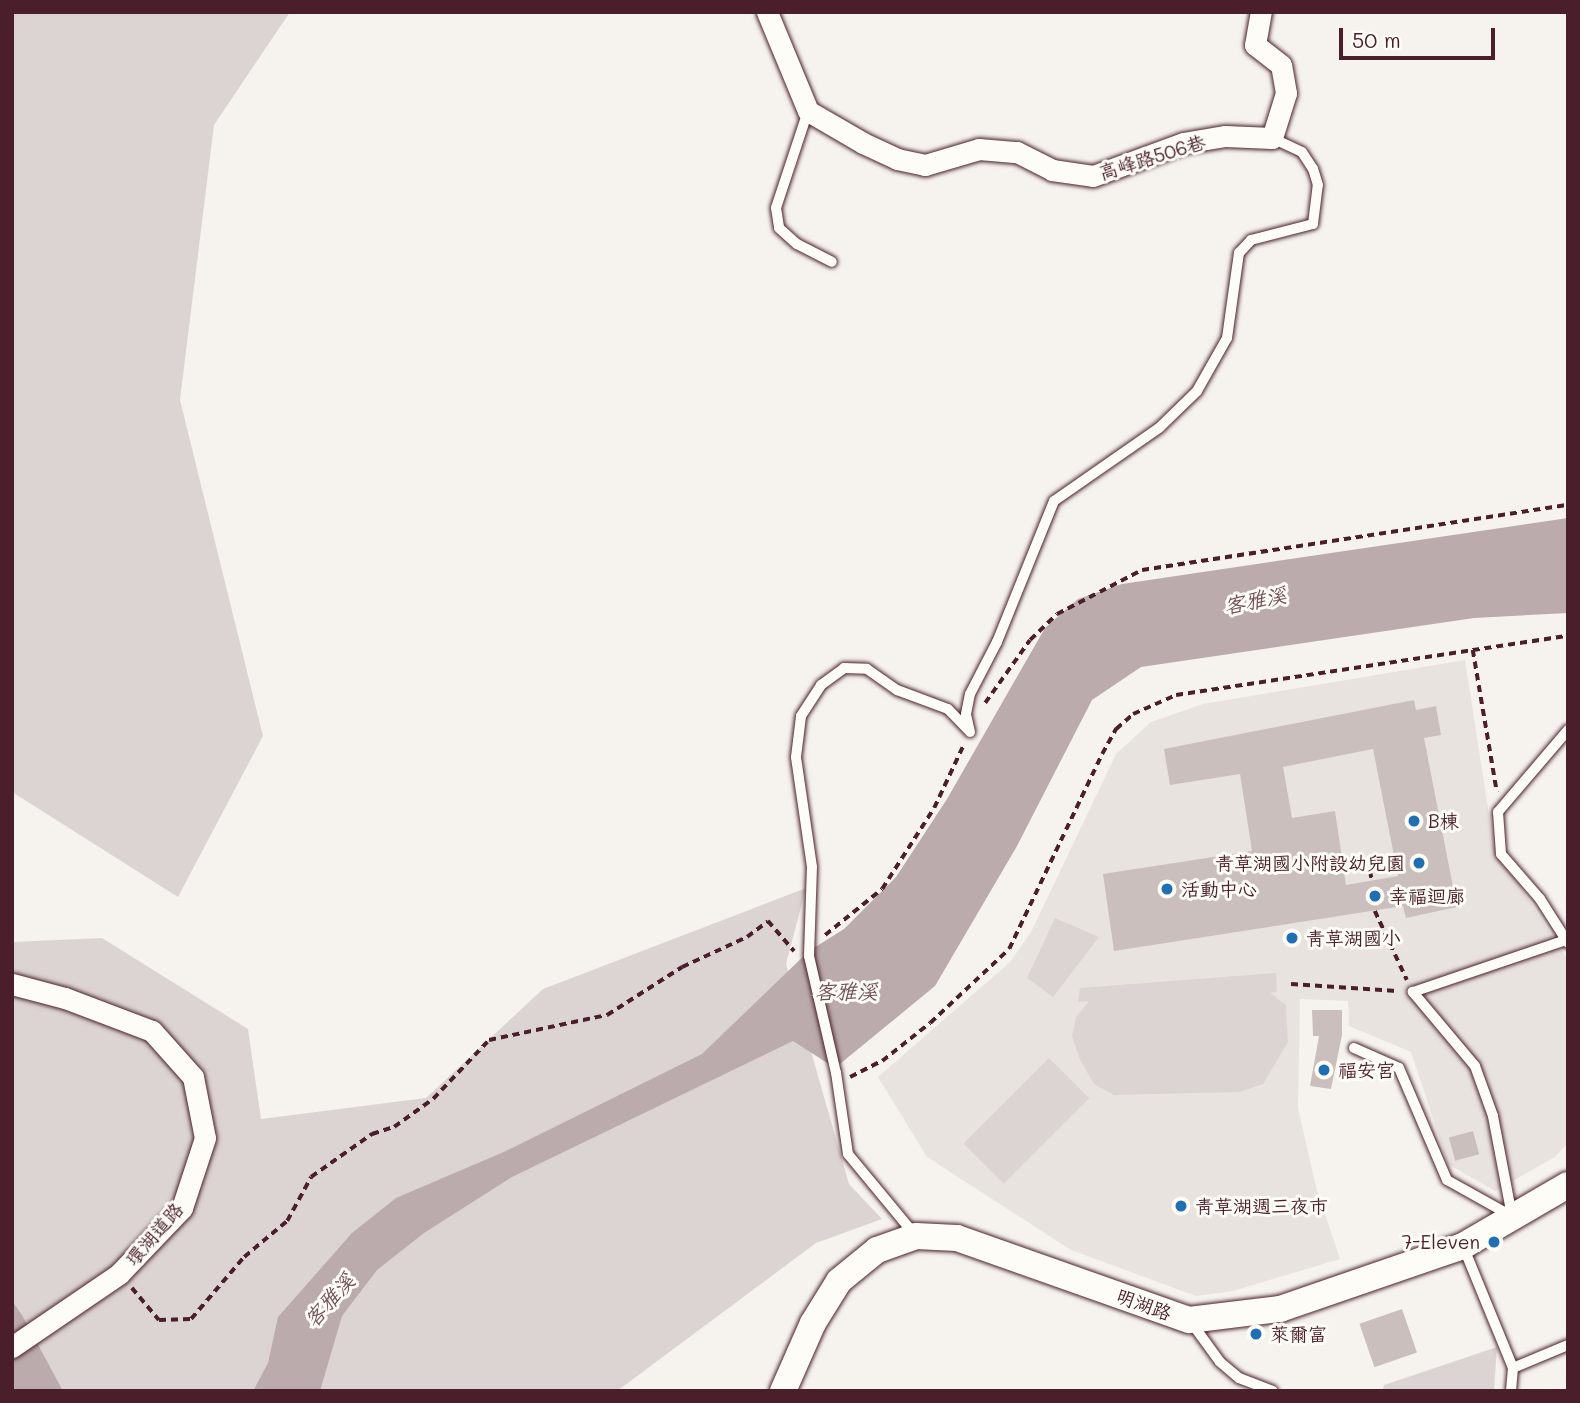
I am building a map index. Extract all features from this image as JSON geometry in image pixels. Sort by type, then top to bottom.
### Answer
[{"type":"street","points":[[767,12],[808,111]]},
{"type":"street","points":[[1261,12],[1255,44],[1281,65],[1286,93],[1272,138]]},
{"type":"street","name":"高峰路506巷","points":[[808,111],[863,143],[906,161],[925,164],[979,149],[1017,152],[1052,170],[1093,176],[1183,143],[1225,136],[1272,138]]},
{"type":"street","name":"環湖道路","points":[[12,984],[65,998],[152,1031],[193,1077],[205,1138],[182,1208],[119,1274],[57,1319],[12,1347]]},
{"type":"street","name":"明湖路","points":[[783,1391],[813,1323],[839,1281],[877,1250],[916,1236],[957,1238],[1189,1320],[1280,1309],[1463,1246],[1568,1185]]},
{"type":"lane","points":[[808,111],[776,208],[779,228],[797,244],[832,262]]},
{"type":"lane","points":[[970,732],[966,714],[970,694],[998,642],[1054,501],[1159,428],[1197,391],[1227,338],[1239,253],[1251,240],[1313,224],[1318,185],[1313,169],[1302,152],[1272,138]]},
{"type":"lane","points":[[916,1236],[848,1154],[837,1077],[809,956],[812,867],[796,757],[801,716],[821,685],[844,668],[867,668],[897,690],[948,709],[970,732]]},
{"type":"lane","points":[[1512,1216],[1493,1116],[1475,1066],[1413,992],[1441,979],[1567,942],[1540,899],[1501,854],[1497,812],[1568,730]]},
{"type":"lane","points":[[1354,1048],[1399,1068],[1447,1180],[1512,1216]]},
{"type":"lane","points":[[1463,1246],[1513,1368],[1511,1391]]},
{"type":"lane","points":[[1189,1320],[1220,1362],[1239,1378],[1273,1391]]},
{"type":"lane","points":[[1513,1368],[1568,1345]]},
{"type":"path","points":[[811,944],[842,925],[882,889],[934,808],[970,732],[1005,671],[1057,614],[1142,570],[1568,505]]},
{"type":"path","points":[[837,1077],[858,1075],[890,1055],[1009,949],[1102,754],[1116,729],[1133,714],[1176,695],[1568,636]]},
{"type":"path","points":[[1473,650],[1495,790],[1506,803]]},
{"type":"path","points":[[1370,871],[1372,880]]},
{"type":"path","points":[[1291,984],[1413,992],[1375,911]]},
{"type":"path","points":[[119,1274],[159,1320],[191,1319],[244,1257],[286,1221],[311,1177],[372,1134],[394,1127],[433,1099],[489,1040],[607,1015],[682,967],[747,937],[768,921],[790,949],[809,956]]},
{"type":"shaded area","points":[[12,12],[290,12],[214,125],[180,400],[263,736],[178,897],[12,792]]},
{"type":"shaded area","name":"青草湖國小","points":[[1465,660],[1494,847],[1568,960],[1568,1143],[1555,1157],[1495,1191],[1448,1164],[1411,1052],[1349,1026],[1348,1001],[1300,999],[1298,1108],[1316,1187],[1340,1259],[1233,1291],[1196,1296],[1071,1250],[927,1157],[878,1077],[1010,962],[1031,932],[1116,754],[1151,722],[1203,704]]},
{"type":"shaded area","points":[[806,888],[786,964],[849,1184],[882,1219],[816,1243],[617,1391],[12,1391],[12,942],[102,938],[248,1029],[261,1119],[426,1098],[543,989]]},
{"type":"shaded area","points":[[1055,918],[1099,937],[1053,997],[1027,978]]},
{"type":"shaded area","points":[[1276,973],[1277,992],[1270,993],[1286,1005],[1288,1042],[1263,1084],[1240,1092],[1114,1095],[1094,1084],[1080,1060],[1072,1036],[1076,1017],[1089,1001],[1078,1002],[1080,988]]},
{"type":"shaded area","points":[[1049,1058],[1089,1098],[1004,1184],[963,1144]]},
{"type":"shaded area","points":[[1497,1347],[1494,1391],[1382,1391],[1384,1385]]},
{"type":"water","name":"客雅溪","points":[[1568,518],[1568,613],[1474,618],[1141,667],[1092,700],[1017,846],[935,986],[835,1068],[793,1041],[512,1177],[424,1233],[377,1270],[342,1316],[320,1391],[253,1391],[268,1363],[278,1317],[352,1233],[396,1198],[506,1151],[702,1054],[809,951],[844,929],[896,877],[947,799],[1045,628],[1078,599],[1122,584]]},
{"type":"water","points":[[12,1301],[22,1315],[63,1391],[12,1391]]},
{"type":"building","points":[[1414,700],[1416,710],[1436,706],[1441,735],[1424,738],[1457,907],[1406,918],[1403,906],[1114,951],[1103,874],[1252,851],[1240,774],[1170,785],[1164,749]],"holes":[[[1373,749],[1398,876],[1346,885],[1335,811],[1292,818],[1283,767]]]},
{"type":"building","points":[[1312,1010],[1342,1010],[1342,1035],[1331,1089],[1310,1086],[1319,1036],[1313,1036]]},
{"type":"building","points":[[1473,1131],[1479,1154],[1455,1161],[1449,1137]]},
{"type":"building","points":[[1402,1309],[1417,1352],[1374,1367],[1359,1324]]},
{"type":"place","name":"B棟","points":[[1414,821]]},
{"type":"place","name":"青草湖國小附設幼兒園","points":[[1419,863]]},
{"type":"place","name":"活動中心","points":[[1167,889]]},
{"type":"place","name":"幸福迴廊","points":[[1375,896]]},
{"type":"place","name":"青草湖國小","points":[[1292,938]]},
{"type":"place","name":"福安宮","points":[[1324,1070]]},
{"type":"place","name":"青草湖週三夜市","points":[[1181,1206]]},
{"type":"place","name":"7-Eleven","points":[[1494,1242]]},
{"type":"place","name":"萊爾富","points":[[1256,1334]]}]
